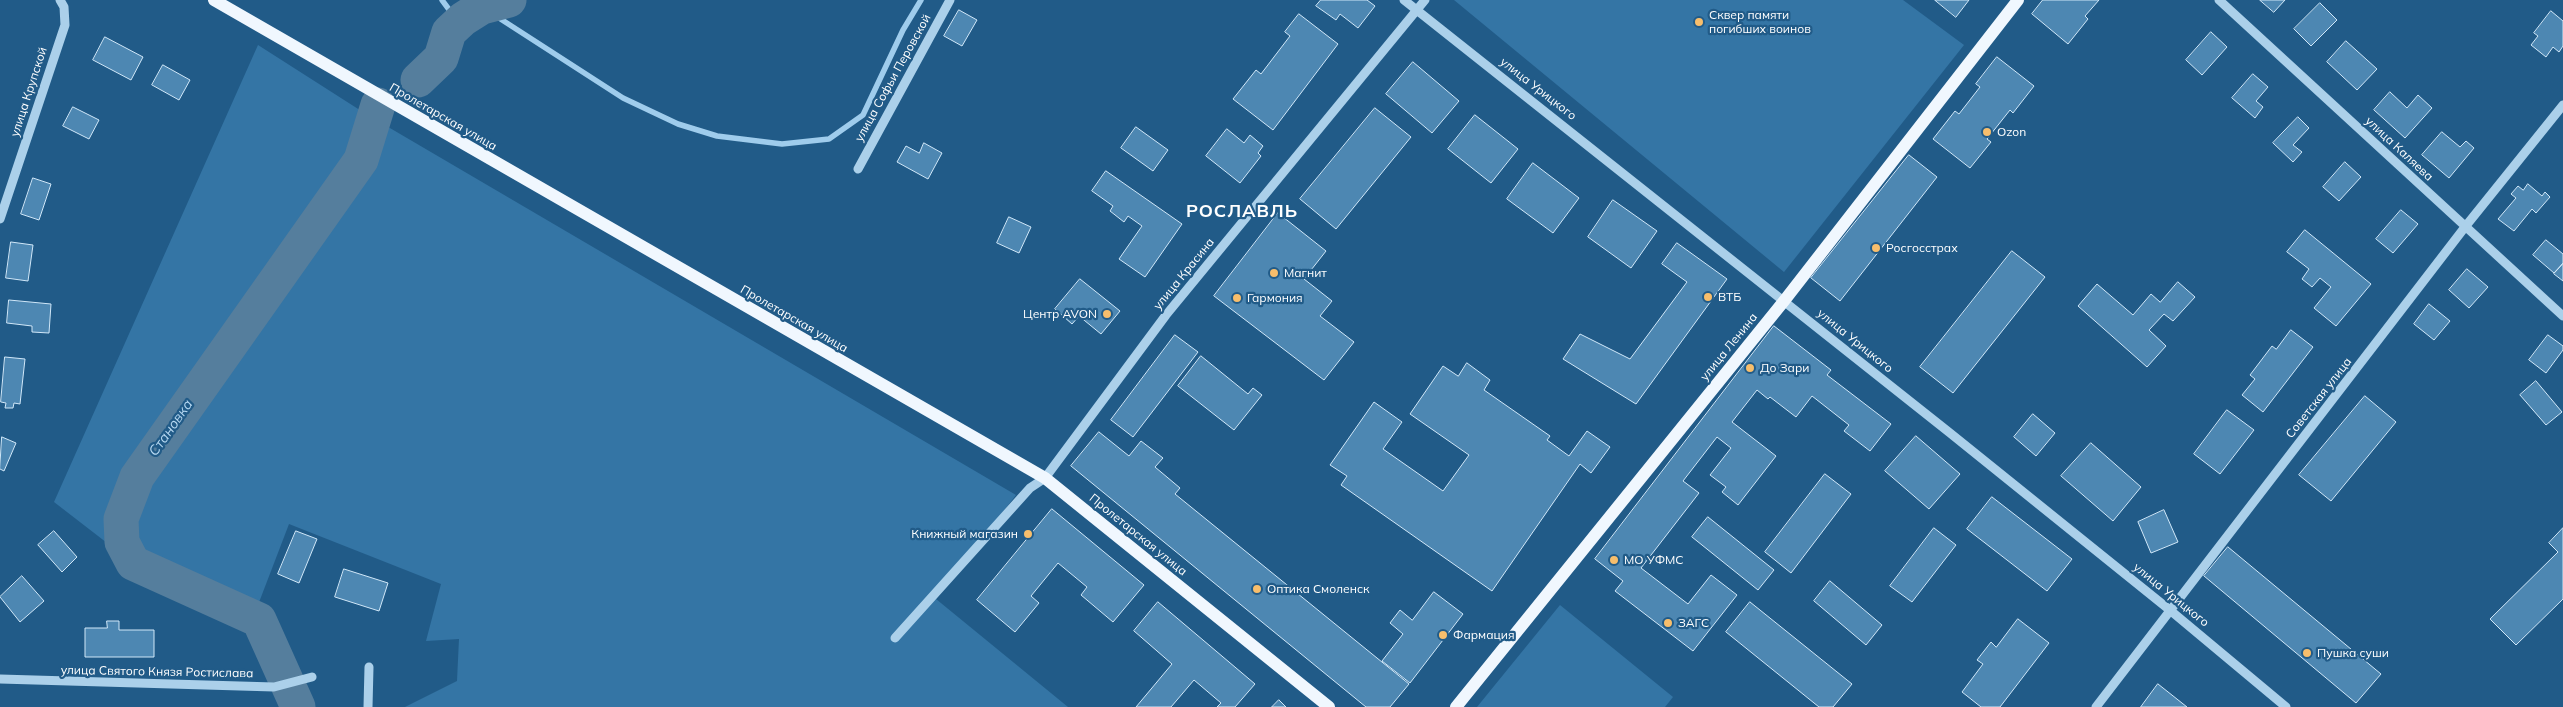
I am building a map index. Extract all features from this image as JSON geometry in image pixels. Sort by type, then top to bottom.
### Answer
[{"type":"main road","name":"Пролетарская улица","points":[[214,0],[1045,478],[1329,707]]},
{"type":"main road","name":"улица Ленина","points":[[1456,707],[1784,301],[2018,0]]},
{"type":"street","name":"улица Крупской","points":[[0,219],[65,25],[64,7],[60,0]]},
{"type":"street","name":"улица Софьи Перовской","points":[[858,169],[950,0]]},
{"type":"street","name":"улица Урицкого","points":[[1404,0],[2171,610],[2286,707]]},
{"type":"street","name":"улица Красина","points":[[1045,478],[1166,314],[1377,55],[1425,0]]},
{"type":"street","name":"улица Каляева","points":[[2219,0],[2563,316]]},
{"type":"street","name":"Советская улица","points":[[2096,707],[2465,227],[2563,105]]},
{"type":"street","points":[[896,638],[1030,488],[1045,478]]},
{"type":"street","points":[[368,707],[369,667]]},
{"type":"street","name":"улица Святого Князя Ростислава","points":[[0,680],[274,687],[312,677]]},
{"type":"shaded area","points":[[1454,0],[1903,0],[1964,45],[1784,272]]},
{"type":"shaded area","points":[[258,45],[366,114],[1016,495],[936,599],[1068,707],[405,707],[457,681],[459,639],[426,641],[441,584],[289,524],[253,618],[133,563],[54,502]]},
{"type":"shaded area","points":[[1560,605],[1673,697],[1665,707],[1477,707]]},
{"type":"building","points":[[1321,0],[1367,0],[1375,6],[1358,28],[1340,14],[1336,20],[1316,6]]},
{"type":"building","points":[[1935,0],[1969,0],[1956,17]]},
{"type":"building","points":[[2043,0],[2099,0],[2085,16],[2088,19],[2068,44],[2032,14]]},
{"type":"building","points":[[2260,0],[2285,0],[2274,12]]},
{"type":"building","points":[[2320,3],[2337,20],[2311,46],[2294,29]]},
{"type":"building","points":[[959,10],[977,20],[962,46],[944,36]]},
{"type":"building","points":[[2551,11],[2563,21],[2563,46],[2559,52],[2553,47],[2546,57],[2531,45],[2538,36],[2534,33]]},
{"type":"building","points":[[1299,14],[1338,44],[1273,130],[1233,99],[1256,70],[1261,74],[1290,36],[1285,32]]},
{"type":"building","points":[[2211,32],[2227,47],[2202,75],[2186,60]]},
{"type":"building","points":[[105,37],[143,57],[131,80],[93,60]]},
{"type":"building","points":[[2346,41],[2377,69],[2357,90],[2327,62]]},
{"type":"building","points":[[1997,57],[2034,86],[2013,113],[2010,110],[1987,139],[1991,142],[1970,168],[1933,139],[1955,111],[1959,114],[1980,87],[1976,84]]},
{"type":"building","points":[[1413,62],[1459,101],[1432,133],[1386,94]]},
{"type":"building","points":[[163,65],[190,80],[179,100],[152,85]]},
{"type":"building","points":[[2253,74],[2268,87],[2256,101],[2263,107],[2255,118],[2232,98]]},
{"type":"building","points":[[2390,92],[2407,108],[2418,95],[2432,108],[2405,138],[2374,110]]},
{"type":"building","points":[[73,107],[99,120],[89,139],[63,126]]},
{"type":"building","points":[[1375,108],[1411,137],[1336,229],[1300,199]]},
{"type":"building","points":[[1475,115],[1518,149],[1491,183],[1448,149]]},
{"type":"building","points":[[2298,117],[2309,128],[2293,145],[2302,152],[2293,162],[2273,143]]},
{"type":"building","points":[[1136,127],[1168,150],[1153,171],[1121,148]]},
{"type":"building","points":[[1227,129],[1244,143],[1250,135],[1263,146],[1258,153],[1261,156],[1240,183],[1206,156]]},
{"type":"building","points":[[2442,132],[2460,147],[2466,141],[2474,148],[2449,178],[2422,155]]},
{"type":"building","points":[[924,143],[942,153],[928,179],[897,162],[906,146],[919,153]]},
{"type":"building","points":[[1909,155],[1937,177],[1840,301],[1811,278]]},
{"type":"building","points":[[2345,162],[2361,177],[2339,201],[2323,187]]},
{"type":"building","points":[[1533,163],[1579,198],[1553,233],[1507,199]]},
{"type":"building","points":[[1106,171],[1182,224],[1145,277],[1119,259],[1142,226],[1128,216],[1124,222],[1110,211],[1113,206],[1092,191]]},
{"type":"building","points":[[33,178],[51,184],[39,220],[21,214]]},
{"type":"building","points":[[2528,184],[2542,196],[2545,192],[2550,197],[2536,213],[2532,209],[2514,231],[2498,219],[2516,198],[2511,194],[2518,186],[2523,190]]},
{"type":"building","points":[[1613,200],[1657,231],[1631,268],[1588,237]]},
{"type":"building","points":[[2401,210],[2418,224],[2393,253],[2376,239]]},
{"type":"building","points":[[1278,213],[1326,251],[1304,279],[1332,301],[1320,316],[1354,342],[1324,380],[1214,296]]},
{"type":"building","points":[[1009,217],[1031,227],[1019,253],[997,243]]},
{"type":"building","points":[[2305,230],[2371,284],[2336,326],[2314,308],[2331,287],[2320,278],[2312,287],[2302,279],[2309,269],[2287,252]]},
{"type":"building","points":[[2546,240],[2563,254],[2563,263],[2554,273],[2533,255]]},
{"type":"building","points":[[11,242],[33,245],[28,281],[6,278]]},
{"type":"building","points":[[1677,243],[1727,279],[1636,404],[1563,359],[1580,334],[1630,359],[1687,282],[1662,264]]},
{"type":"building","points":[[2012,251],[2045,277],[1953,393],[1920,367]]},
{"type":"building","points":[[2563,264],[2563,281],[2554,274]]},
{"type":"building","points":[[2467,269],[2488,287],[2469,308],[2449,290]]},
{"type":"building","points":[[1080,279],[1120,311],[1101,334],[1079,316],[1072,324],[1055,309]]},
{"type":"building","points":[[2178,282],[2195,297],[2173,321],[2164,314],[2149,330],[2166,346],[2147,367],[2078,306],[2097,284],[2133,315],[2151,294],[2160,302]]},
{"type":"building","points":[[9,300],[51,304],[49,333],[32,332],[32,326],[7,323]]},
{"type":"building","points":[[2429,304],[2450,321],[2434,340],[2414,324]]},
{"type":"building","points":[[1774,326],[1831,370],[1827,375],[1891,424],[1870,451],[1844,431],[1849,425],[1812,396],[1796,417],[1770,397],[1768,399],[1757,390],[1732,422],[1776,456],[1738,505],[1722,492],[1726,487],[1710,475],[1731,448],[1717,437],[1683,481],[1699,493],[1641,568],[1688,604],[1711,575],[1737,595],[1693,651],[1615,591],[1623,581],[1595,559]]},
{"type":"building","points":[[2291,330],[2313,347],[2263,412],[2242,395],[2255,379],[2250,375],[2272,346],[2276,349]]},
{"type":"building","points":[[1175,335],[1198,352],[1133,437],[1111,420]]},
{"type":"building","points":[[2548,335],[2563,346],[2563,350],[2546,373],[2529,360]]},
{"type":"building","points":[[1201,356],[1248,394],[1253,388],[1262,395],[1234,430],[1178,386]]},
{"type":"building","points":[[5,357],[25,359],[20,404],[14,403],[13,408],[5,408],[6,403],[1,402]]},
{"type":"building","points":[[1467,363],[1490,380],[1484,390],[1550,436],[1547,440],[1569,456],[1587,431],[1610,447],[1591,473],[1580,464],[1492,591],[1341,485],[1347,476],[1330,465],[1374,402],[1402,422],[1383,449],[1443,491],[1469,455],[1410,414],[1443,366],[1458,376]]},
{"type":"building","points":[[2536,381],[2562,412],[2546,425],[2520,395]]},
{"type":"building","points":[[2365,396],[2396,422],[2331,501],[2299,475]]},
{"type":"building","points":[[2227,410],[2254,430],[2220,474],[2194,454]]},
{"type":"building","points":[[2033,414],[2055,433],[2036,456],[2014,437]]},
{"type":"building","name":"Оптика Смоленск","points":[[1099,432],[1129,456],[1141,441],[1163,458],[1155,467],[1180,488],[1175,494],[1409,684],[1390,707],[1366,707],[1071,466]]},
{"type":"building","points":[[1916,436],[1960,474],[1929,509],[1885,471]]},
{"type":"building","points":[[2,437],[16,443],[4,471],[0,469]]},
{"type":"building","points":[[2091,443],[2141,487],[2113,521],[2061,476]]},
{"type":"building","points":[[1825,474],[1851,494],[1791,573],[1765,552]]},
{"type":"building","points":[[1992,497],[2072,559],[2047,591],[1967,529]]},
{"type":"building","points":[[1052,509],[1144,585],[1113,622],[1081,595],[1087,587],[1058,563],[1031,596],[1039,603],[1015,632],[977,600]]},
{"type":"building","points":[[2164,510],[2178,542],[2151,553],[2138,522]]},
{"type":"building","points":[[1708,517],[1774,570],[1758,590],[1692,537]]},
{"type":"building","points":[[1934,528],[1956,545],[1912,602],[1890,586]]},
{"type":"building","points":[[2563,528],[2563,599],[2516,645],[2490,619],[2558,552],[2549,543]]},
{"type":"building","points":[[54,531],[77,557],[62,572],[38,545]]},
{"type":"building","points":[[296,531],[317,539],[299,583],[278,574]]},
{"type":"building","points":[[2228,547],[2381,674],[2356,703],[2204,576]]},
{"type":"building","points":[[344,569],[388,583],[379,611],[335,597]]},
{"type":"building","points":[[22,576],[44,601],[20,622],[0,597]]},
{"type":"building","points":[[1830,581],[1882,625],[1866,645],[1814,601]]},
{"type":"building","points":[[1434,592],[1463,614],[1410,683],[1382,661],[1403,634],[1390,623],[1400,610],[1412,620]]},
{"type":"building","points":[[1158,602],[1255,684],[1235,707],[1217,707],[1221,703],[1194,680],[1171,707],[1136,707],[1172,664],[1134,631]]},
{"type":"building","points":[[1750,602],[1852,684],[1833,707],[1819,707],[1726,632]]},
{"type":"building","points":[[2018,619],[2049,643],[2000,707],[1981,707],[1962,692],[1983,664],[1977,660],[1991,642],[1996,647]]},
{"type":"building","points":[[107,621],[119,621],[119,630],[154,630],[154,657],[85,657],[85,628],[107,628]]},
{"type":"building","points":[[2158,684],[2187,707],[2141,707]]},
{"type":"building","points":[[1279,700],[1286,707],[1272,707]]},
{"type":"waterway","points":[[442,0],[459,23]]},
{"type":"waterway","name":"Становка","points":[[418,80],[441,58],[449,32],[463,19],[482,7],[509,0]]},
{"type":"waterway","points":[[482,7],[623,98],[678,124],[717,136],[782,144],[829,139],[863,115],[903,30],[921,0]]},
{"type":"waterway","name":"Становка","points":[[298,707],[259,620],[133,563],[122,542],[121,519],[137,477],[361,160],[378,105]]},
{"type":"place","name":"Сквер памяти погибших воинов","points":[[1699,22]]},
{"type":"place","name":"Ozon","points":[[1987,132]]},
{"type":"place","name":"Росгосстрах","points":[[1876,248]]},
{"type":"place","name":"Магнит","points":[[1274,273]]},
{"type":"place","name":"ВТБ","points":[[1708,297]]},
{"type":"place","name":"Гармония","points":[[1237,298]]},
{"type":"place","name":"Центр AVON","points":[[1107,314]]},
{"type":"place","name":"До Зари","points":[[1750,368]]},
{"type":"place","name":"Книжный магазин","points":[[1028,534]]},
{"type":"place","name":"МО УФМС","points":[[1614,560]]},
{"type":"place","name":"Оптика Смоленск","points":[[1257,589]]},
{"type":"place","name":"ЗАГС","points":[[1668,623]]},
{"type":"place","name":"Фармация","points":[[1443,635]]},
{"type":"place","name":"Пушка суши","points":[[2307,653]]},
{"type":"district","name":"РОСЛАВЛЬ","points":[[1242,212]]}]
